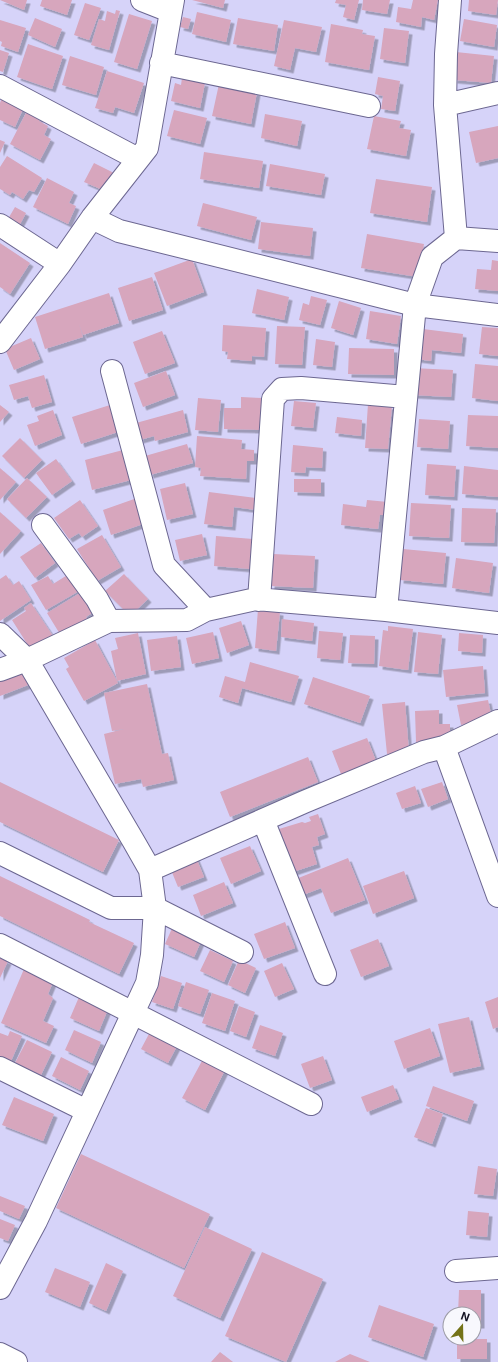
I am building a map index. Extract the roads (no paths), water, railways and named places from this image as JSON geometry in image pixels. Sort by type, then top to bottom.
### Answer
[{"type":"street","points":[[0,342],[60,264],[92,218],[147,148],[172,6],[142,0]]},
{"type":"street","points":[[450,0],[446,54],[445,104],[456,238]]},
{"type":"street","points":[[161,63],[369,106]]},
{"type":"street","points":[[0,86],[138,159]]},
{"type":"street","points":[[445,104],[498,93]]},
{"type":"street","points":[[92,218],[119,231],[415,305],[498,315]]},
{"type":"street","points":[[0,225],[60,264]]},
{"type":"street","points":[[386,610],[415,305],[432,257],[456,238],[498,241]]},
{"type":"street","points":[[112,371],[164,565],[206,610]]},
{"type":"street","points":[[259,600],[273,400],[282,389],[301,388],[406,397]]},
{"type":"street","points":[[43,525],[97,599],[109,621]]},
{"type":"street","points":[[0,670],[27,660],[109,621],[187,620],[206,610],[259,600],[386,610],[498,622]]},
{"type":"street","points":[[0,634],[27,660],[150,870],[155,908],[152,955],[147,983],[36,1221],[0,1288]]},
{"type":"street","points":[[150,870],[263,820],[424,752],[444,747],[498,721]]},
{"type":"street","points":[[444,747],[498,896]]},
{"type":"street","points":[[263,820],[325,974]]},
{"type":"street","points":[[0,853],[111,908],[155,908],[242,952]]},
{"type":"street","points":[[0,944],[311,1104]]},
{"type":"street","points":[[0,1068],[88,1111]]},
{"type":"street","points":[[456,1271],[498,1268]]},
{"type":"street","points":[[0,1354],[16,1362]]}]
